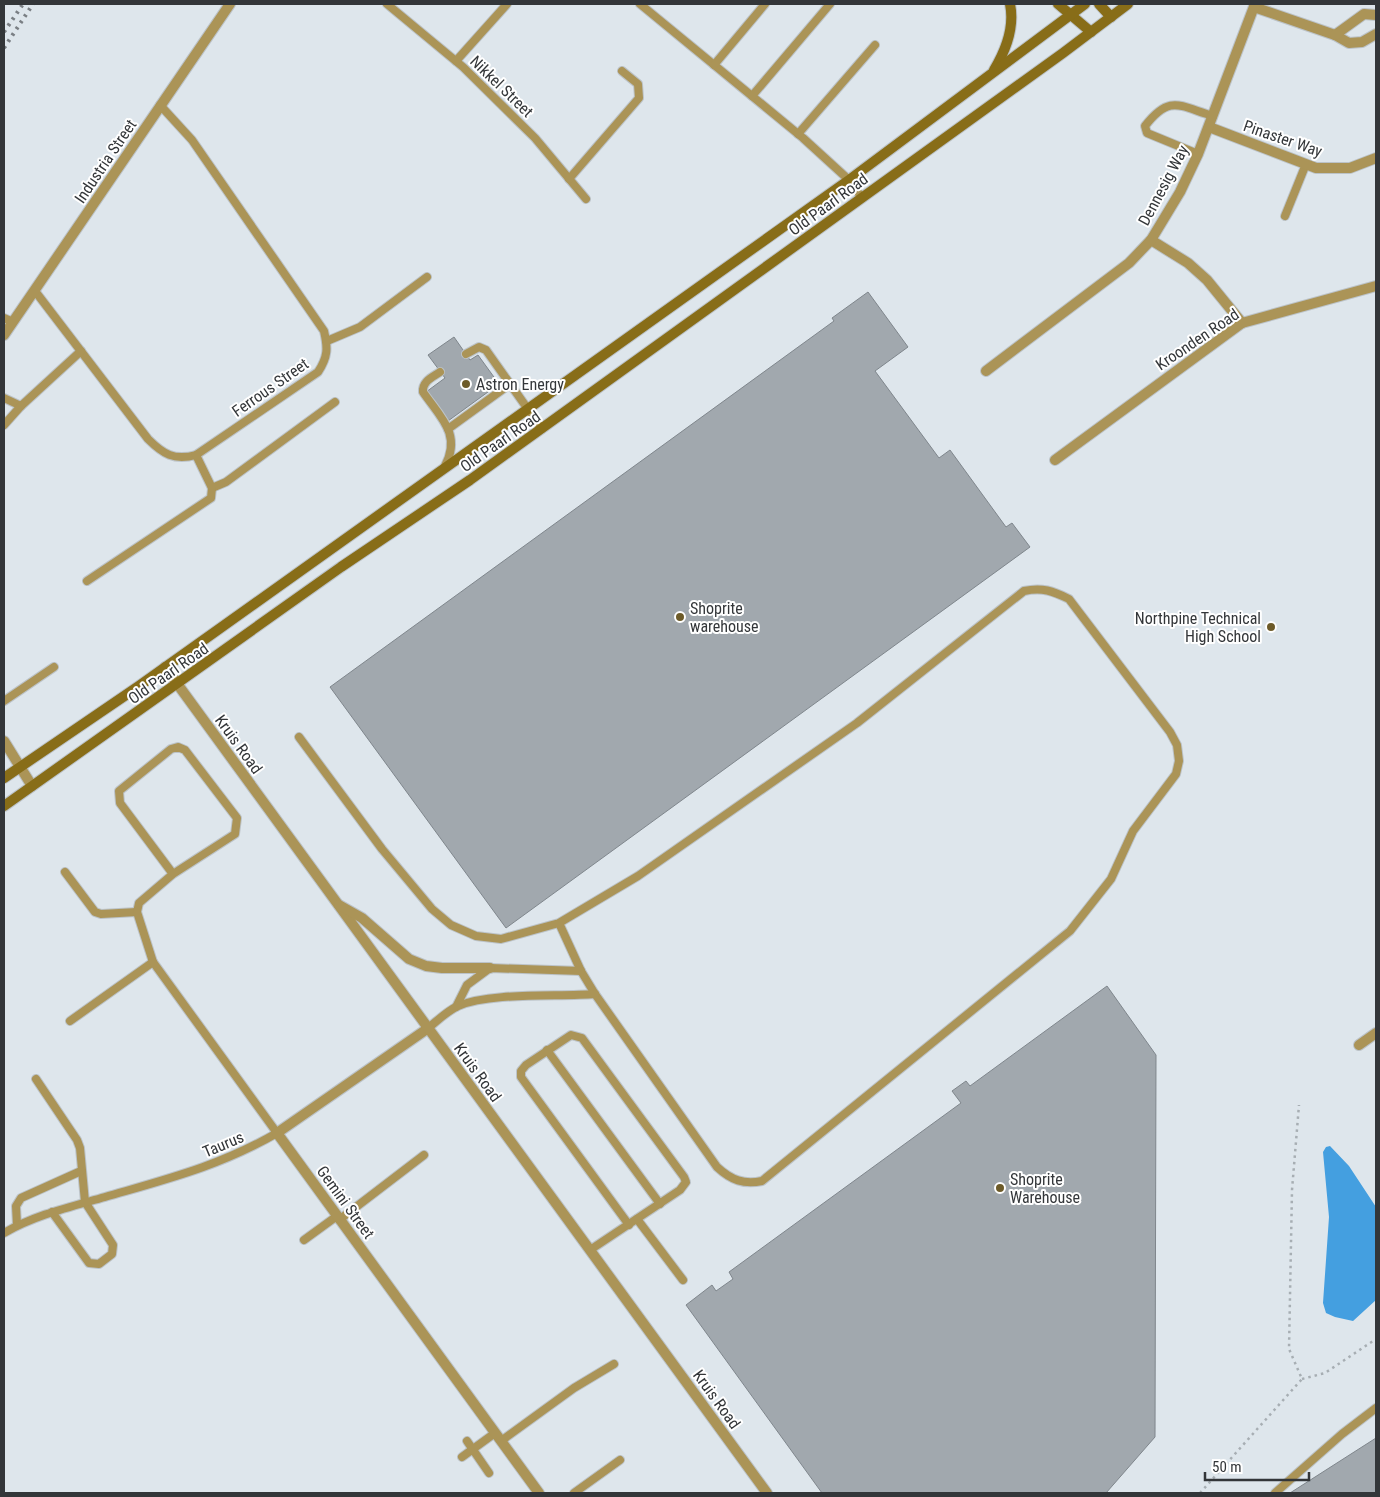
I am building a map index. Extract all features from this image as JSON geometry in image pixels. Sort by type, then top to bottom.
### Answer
[{"type":"main road","points":[[991,75],[1008,41],[1011,26],[1010,4]]},
{"type":"main road","points":[[1058,4],[1091,32]]},
{"type":"main road","name":"Old Paarl Road","points":[[4,778],[165,667],[849,180],[1086,4]]},
{"type":"main road","points":[[1099,4],[1111,17]]},
{"type":"main road","name":"Old Paarl Road","points":[[4,806],[178,685],[341,567],[542,429],[1128,4]]},
{"type":"street","name":"Industria Street","points":[[4,335],[8,320],[35,291],[230,4]]},
{"type":"street","points":[[1254,5],[1355,43],[1362,42],[1376,34]]},
{"type":"street","name":"Dennesig Way","points":[[986,371],[1117,272],[1151,240],[1180,192],[1198,154],[1254,5]]},
{"type":"street","points":[[1335,35],[1364,14],[1376,15]]},
{"type":"street","name":"Pinaster Way","points":[[1209,127],[1306,164],[1339,169],[1361,165],[1376,158]]},
{"type":"street","points":[[1151,240],[1188,263],[1207,280],[1242,323]]},
{"type":"street","name":"Kroonden Road","points":[[1054,460],[1242,323],[1376,286]]},
{"type":"street","name":"Kruis Road","points":[[165,667],[336,904],[768,1493]]},
{"type":"street","points":[[4,741],[32,786]]},
{"type":"street","points":[[336,904],[362,918],[398,951],[426,966],[490,968]]},
{"type":"street","name":"Taurus","points":[[277,1133],[428,1029]]},
{"type":"street","points":[[1359,1045],[1376,1033]]},
{"type":"street","name":"Gemini Street","points":[[277,1133],[539,1493]]},
{"type":"lane","name":"Nikkel Street","points":[[387,4],[456,61],[535,138],[586,199]]},
{"type":"lane","points":[[456,61],[507,4]]},
{"type":"lane","points":[[640,4],[798,134],[849,180],[862,198]]},
{"type":"lane","points":[[714,65],[765,4]]},
{"type":"lane","points":[[752,96],[830,4]]},
{"type":"lane","points":[[798,134],[875,45]]},
{"type":"lane","points":[[569,178],[621,121],[639,98],[638,84],[622,71]]},
{"type":"lane","points":[[160,106],[192,140],[324,330],[327,341],[360,328],[427,277]]},
{"type":"lane","points":[[1198,154],[1147,133],[1145,126],[1157,111],[1166,106],[1180,106],[1213,116]]},
{"type":"lane","points":[[1285,216],[1306,164]]},
{"type":"lane","points":[[35,291],[148,439],[161,452],[172,458],[196,456],[212,488],[211,498],[87,581]]},
{"type":"lane","name":"Ferrous Street","points":[[196,456],[318,372],[326,360],[327,341]]},
{"type":"lane","points":[[466,354],[475,348],[483,348],[542,429]]},
{"type":"lane","points":[[4,426],[21,406],[81,351]]},
{"type":"lane","points":[[440,372],[422,387],[423,392],[448,429],[452,440],[452,450],[444,469]]},
{"type":"lane","points":[[448,429],[510,384]]},
{"type":"lane","points":[[4,398],[21,406]]},
{"type":"lane","points":[[212,488],[226,482],[335,402]]},
{"type":"lane","points":[[299,737],[382,849],[432,909],[451,925],[476,936],[501,939],[559,923],[638,876],[716,824],[856,723],[1024,591],[1037,588],[1052,590],[1069,599],[1170,732],[1177,745],[1179,760],[1176,774],[1133,831],[1112,879],[1070,931],[762,1181],[750,1184],[738,1181],[727,1176],[718,1167],[595,994],[581,971],[559,923]]},
{"type":"lane","points":[[4,701],[54,667]]},
{"type":"lane","points":[[66,872],[95,912],[101,914],[136,912],[139,903],[173,874],[235,834],[237,818],[185,750],[178,747],[171,749],[119,791],[118,798],[173,874]]},
{"type":"lane","name":"Gemini Street","points":[[136,912],[153,962],[277,1133]]},
{"type":"lane","points":[[70,1021],[153,962]]},
{"type":"lane","points":[[456,1007],[467,985],[490,968],[581,971]]},
{"type":"lane","points":[[428,1029],[456,1007],[490,998],[595,994]]},
{"type":"lane","points":[[590,1250],[660,1204],[680,1190],[686,1182],[673,1161],[582,1038],[571,1035],[526,1065],[521,1072],[521,1076],[629,1224]]},
{"type":"lane","points":[[547,1050],[660,1204]]},
{"type":"lane","points":[[36,1079],[77,1140],[80,1148],[85,1202],[114,1248],[112,1254],[99,1264],[89,1263],[52,1212]]},
{"type":"lane","name":"Taurus","points":[[4,1233],[17,1225],[52,1212],[200,1170],[244,1152],[277,1133]]},
{"type":"lane","points":[[304,1240],[338,1218],[424,1155]]},
{"type":"lane","points":[[17,1225],[16,1212],[21,1198],[81,1171]]},
{"type":"lane","points":[[637,1219],[683,1280]]},
{"type":"lane","points":[[462,1457],[473,1449],[498,1437],[614,1364]]},
{"type":"lane","points":[[1275,1493],[1342,1434],[1376,1408]]},
{"type":"lane","points":[[467,1441],[489,1473]]},
{"type":"lane","points":[[574,1493],[620,1460]]},
{"type":"path","points":[[1299,1105],[1292,1190],[1289,1350],[1302,1379]]},
{"type":"path","points":[[1200,1493],[1302,1379],[1325,1373],[1376,1338]]},
{"type":"water","points":[[1330,1146],[1349,1166],[1376,1207],[1376,1300],[1353,1321],[1326,1313],[1323,1303],[1329,1217],[1323,1152],[1326,1147]]},
{"type":"building","name":"Shoprite warehouse","points":[[868,292],[908,347],[875,371],[939,458],[950,450],[1006,527],[1012,523],[1030,547],[506,928],[330,687],[834,321],[832,318]]},
{"type":"building","points":[[454,337],[470,360],[478,355],[499,384],[448,421],[426,392],[445,378],[428,355]]},
{"type":"building","name":"Shoprite Warehouse","points":[[1107,986],[1156,1055],[1155,1437],[1106,1493],[822,1493],[686,1305],[712,1285],[716,1291],[733,1279],[729,1272],[961,1103],[952,1091],[966,1081],[970,1086]]},
{"type":"building","points":[[1376,1438],[1376,1493],[1290,1493]]},
{"type":"railway","points":[[4,32],[23,4]]},
{"type":"railway","points":[[4,48],[33,4]]},
{"type":"place","name":"Astron Energy","points":[[466,384]]},
{"type":"place","name":"Shoprite warehouse","points":[[680,617]]},
{"type":"place","name":"Northpine Technical High School","points":[[1271,627]]},
{"type":"place","name":"Shoprite Warehouse","points":[[1000,1188]]}]
